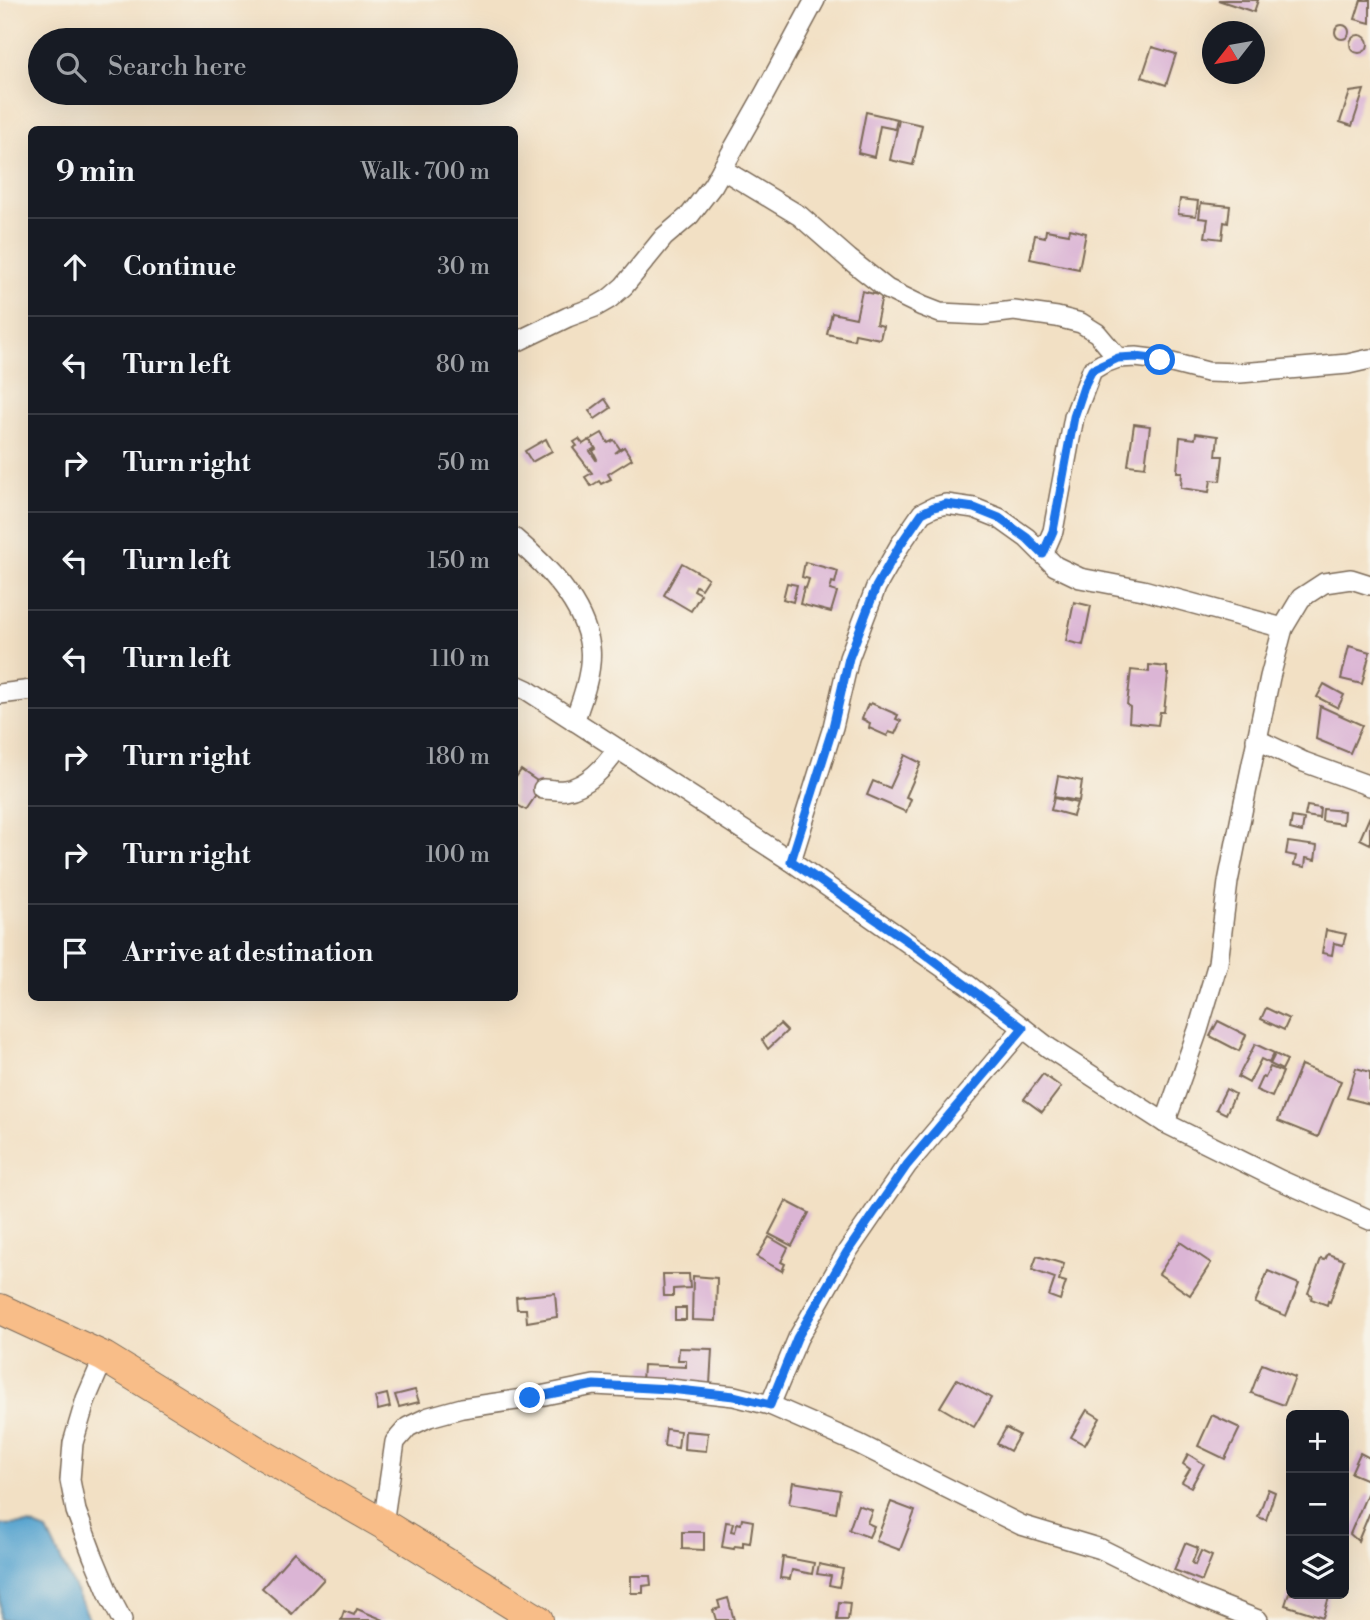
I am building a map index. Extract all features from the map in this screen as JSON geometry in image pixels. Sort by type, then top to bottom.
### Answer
[{"type":"highway","points":[[0,1309],[104,1357],[538,1620]]},
{"type":"street","points":[[518,341],[609,299],[624,286],[664,237],[690,215],[713,185],[815,0]]},
{"type":"street","points":[[722,169],[800,216],[887,289],[922,306],[940,313],[982,315],[1014,312],[1081,323],[1097,333],[1118,358]]},
{"type":"street","points":[[1043,554],[1053,531],[1074,417],[1092,370],[1118,358],[1136,357],[1207,372],[1240,373],[1370,359]]},
{"type":"street","points":[[791,861],[833,727],[849,658],[876,587],[922,513],[934,507],[946,504],[974,508],[999,518],[1027,538],[1055,566],[1080,578],[1143,590],[1283,628]]},
{"type":"street","points":[[518,542],[567,593],[584,626],[590,649],[589,661],[583,698],[574,721]]},
{"type":"street","points":[[1165,1123],[1218,963],[1228,882],[1256,739],[1283,628],[1301,597],[1324,583],[1351,579],[1370,585]]},
{"type":"street","points":[[518,686],[791,861],[906,940],[1049,1048],[1165,1123],[1280,1180],[1370,1220]]},
{"type":"street","points":[[0,695],[28,691]]},
{"type":"street","points":[[1256,739],[1304,762],[1370,786]]},
{"type":"street","points":[[543,789],[565,790],[577,787],[610,761],[618,749]]},
{"type":"street","points":[[770,1405],[797,1338],[847,1252],[907,1165],[1023,1028]]},
{"type":"street","points":[[104,1357],[86,1399],[73,1443],[70,1480],[76,1511],[122,1620]]},
{"type":"street","points":[[383,1524],[395,1441],[408,1427],[429,1417],[462,1408],[594,1385],[683,1390],[734,1396],[770,1405],[859,1444],[1021,1525],[1101,1549],[1192,1594],[1258,1620]]},
{"type":"water","points":[[29,1524],[47,1531],[90,1620],[0,1620],[0,1525]]},
{"type":"building","points":[[1218,0],[1258,0],[1254,12]]},
{"type":"building","points":[[1361,0],[1370,0],[1370,23],[1355,19]]},
{"type":"building","points":[[1339,25],[1345,25],[1349,32],[1345,39],[1339,39],[1335,35],[1335,29]]},
{"type":"building","points":[[1359,35],[1367,40],[1368,44],[1363,52],[1359,53],[1351,48],[1350,44],[1355,36]]},
{"type":"building","points":[[1152,47],[1176,54],[1166,85],[1142,77]]},
{"type":"building","points":[[1364,90],[1352,126],[1340,122],[1350,92]]},
{"type":"building","points":[[866,112],[897,119],[895,129],[880,126],[874,157],[858,153]]},
{"type":"building","points":[[899,120],[922,125],[913,165],[890,160]]},
{"type":"building","points":[[1180,199],[1198,201],[1196,216],[1178,214]]},
{"type":"building","points":[[1201,203],[1230,206],[1222,239],[1205,237],[1208,219],[1199,218]]},
{"type":"building","points":[[1070,229],[1086,233],[1079,269],[1030,259],[1035,235],[1045,237],[1046,230],[1069,234]]},
{"type":"building","points":[[862,291],[882,296],[876,324],[883,326],[880,339],[855,334],[854,340],[827,334],[832,313],[856,318]]},
{"type":"building","points":[[605,399],[611,408],[595,419],[589,411]]},
{"type":"building","points":[[1134,424],[1150,426],[1145,467],[1128,465]]},
{"type":"building","points":[[602,433],[608,443],[614,440],[620,449],[615,453],[624,447],[632,459],[608,474],[611,479],[591,486],[585,477],[592,473],[573,448],[577,446],[574,442],[579,439],[583,444],[589,440],[595,448],[590,451],[596,460],[593,451],[596,449],[590,440]]},
{"type":"building","points":[[1196,433],[1218,436],[1216,456],[1223,456],[1220,481],[1211,480],[1209,492],[1181,488],[1182,472],[1177,472],[1180,437],[1195,439]]},
{"type":"building","points":[[546,439],[552,451],[532,462],[525,451]]},
{"type":"building","points":[[805,562],[838,571],[830,590],[837,592],[831,612],[800,604],[809,579],[802,577]]},
{"type":"building","points":[[682,563],[708,578],[701,589],[696,586],[694,590],[701,594],[691,611],[664,595]]},
{"type":"building","points":[[787,583],[797,585],[793,602],[783,599]]},
{"type":"building","points":[[1074,602],[1091,606],[1083,645],[1066,641]]},
{"type":"building","points":[[1349,646],[1370,652],[1362,684],[1341,679]]},
{"type":"building","points":[[1149,665],[1167,667],[1164,712],[1160,712],[1158,725],[1129,722],[1130,707],[1127,705],[1131,670],[1149,672]]},
{"type":"building","points":[[1324,684],[1344,695],[1338,708],[1317,697]]},
{"type":"building","points":[[868,704],[898,715],[896,719],[901,721],[895,734],[889,732],[887,736],[869,728],[870,723],[862,719]]},
{"type":"building","points":[[1320,706],[1362,725],[1350,753],[1316,739]]},
{"type":"building","points":[[905,755],[921,763],[906,797],[911,799],[906,812],[867,795],[873,781],[890,788]]},
{"type":"building","points":[[521,770],[543,785],[526,810],[518,805],[518,774]]},
{"type":"building","points":[[1058,776],[1082,781],[1079,801],[1054,797]]},
{"type":"building","points":[[1054,798],[1077,803],[1073,816],[1051,810]]},
{"type":"building","points":[[1307,806],[1320,808],[1319,818],[1305,816]]},
{"type":"building","points":[[1323,809],[1344,811],[1343,824],[1322,821]]},
{"type":"building","points":[[1370,816],[1370,844],[1360,839]]},
{"type":"building","points":[[1292,817],[1304,819],[1302,832],[1290,829]]},
{"type":"building","points":[[1288,842],[1317,846],[1315,860],[1306,858],[1305,867],[1294,865],[1296,856],[1286,854]]},
{"type":"building","points":[[1326,930],[1346,934],[1343,945],[1334,943],[1332,955],[1322,953]]},
{"type":"building","points":[[1266,1008],[1289,1019],[1284,1030],[1261,1019]]},
{"type":"building","points":[[1218,1021],[1246,1035],[1239,1051],[1210,1036]]},
{"type":"building","points":[[780,1024],[787,1031],[768,1049],[762,1040]]},
{"type":"building","points":[[1255,1044],[1274,1053],[1269,1063],[1261,1059],[1249,1083],[1238,1077]]},
{"type":"building","points":[[1275,1054],[1287,1060],[1282,1070],[1270,1064]]},
{"type":"building","points":[[1301,1065],[1341,1081],[1318,1137],[1278,1121]]},
{"type":"building","points":[[1270,1067],[1283,1072],[1272,1097],[1256,1090]]},
{"type":"building","points":[[1356,1068],[1370,1072],[1370,1104],[1347,1098]]},
{"type":"building","points":[[1043,1074],[1061,1087],[1042,1112],[1024,1099]]},
{"type":"building","points":[[1226,1089],[1235,1094],[1226,1114],[1216,1109]]},
{"type":"building","points":[[786,1201],[809,1213],[792,1246],[769,1234]]},
{"type":"building","points":[[769,1237],[788,1248],[781,1262],[785,1264],[782,1271],[757,1257]]},
{"type":"building","points":[[1180,1242],[1211,1263],[1190,1295],[1159,1274]]},
{"type":"building","points":[[1328,1254],[1344,1260],[1327,1305],[1311,1299],[1312,1295],[1308,1293],[1321,1259],[1325,1260]]},
{"type":"building","points":[[1037,1256],[1064,1264],[1059,1280],[1066,1282],[1060,1300],[1049,1296],[1055,1278],[1032,1270]]},
{"type":"building","points":[[1268,1271],[1299,1284],[1286,1316],[1255,1303]]},
{"type":"building","points":[[663,1274],[689,1274],[690,1288],[673,1289],[673,1296],[664,1296]]},
{"type":"building","points":[[693,1276],[717,1278],[716,1321],[692,1320]]},
{"type":"building","points":[[555,1293],[557,1317],[527,1322],[526,1309],[517,1309],[516,1297]]},
{"type":"building","points":[[675,1308],[686,1308],[686,1320],[675,1320]]},
{"type":"building","points":[[679,1348],[712,1349],[710,1385],[642,1382],[643,1365],[686,1367],[686,1360],[678,1360]]},
{"type":"building","points":[[1262,1364],[1295,1377],[1284,1405],[1251,1393]]},
{"type":"building","points":[[957,1379],[991,1398],[974,1427],[940,1407]]},
{"type":"building","points":[[415,1390],[419,1402],[399,1407],[395,1395]]},
{"type":"building","points":[[387,1394],[390,1407],[378,1410],[375,1397]]},
{"type":"building","points":[[1087,1410],[1100,1418],[1085,1445],[1071,1437]]},
{"type":"building","points":[[1212,1415],[1240,1428],[1225,1459],[1198,1446]]},
{"type":"building","points":[[1006,1428],[1019,1435],[1010,1451],[997,1444]]},
{"type":"building","points":[[666,1429],[680,1431],[678,1448],[664,1446]]},
{"type":"building","points":[[685,1431],[708,1433],[706,1451],[684,1449]]},
{"type":"building","points":[[1360,1453],[1370,1458],[1370,1481],[1351,1473]]},
{"type":"building","points":[[1188,1454],[1204,1464],[1191,1487],[1182,1482],[1190,1469],[1183,1464]]},
{"type":"building","points":[[793,1482],[840,1490],[836,1513],[789,1504]]},
{"type":"building","points":[[1268,1489],[1275,1492],[1266,1520],[1258,1517]]},
{"type":"building","points":[[1367,1494],[1370,1494],[1370,1512],[1358,1541],[1350,1534]]},
{"type":"building","points":[[891,1502],[915,1511],[900,1550],[876,1541]]},
{"type":"building","points":[[858,1505],[872,1510],[867,1523],[874,1526],[869,1537],[849,1530]]},
{"type":"building","points":[[742,1519],[753,1521],[750,1543],[743,1542],[743,1547],[735,1546],[734,1549],[722,1547],[726,1522],[733,1523],[731,1531],[735,1532],[737,1523],[741,1524]]},
{"type":"building","points":[[682,1532],[704,1532],[704,1550],[682,1549]]},
{"type":"building","points":[[1185,1543],[1198,1548],[1192,1563],[1195,1565],[1201,1551],[1212,1556],[1202,1581],[1174,1570]]},
{"type":"building","points":[[294,1552],[324,1579],[292,1614],[262,1588]]},
{"type":"building","points":[[783,1557],[814,1563],[812,1574],[792,1570],[790,1579],[780,1578]]},
{"type":"building","points":[[819,1564],[843,1569],[839,1587],[829,1585],[831,1576],[817,1574]]},
{"type":"building","points":[[631,1576],[650,1576],[651,1585],[643,1586],[643,1593],[631,1593]]},
{"type":"building","points":[[728,1598],[734,1620],[716,1620],[713,1610],[720,1608],[718,1601]]},
{"type":"building","points":[[1287,1599],[1328,1599],[1323,1617],[1285,1605]]},
{"type":"building","points":[[839,1602],[850,1603],[848,1620],[837,1620]]},
{"type":"building","points":[[357,1609],[384,1620],[341,1620],[344,1611],[354,1615]]},
{"type":"route","points":[[530,1398],[594,1385],[734,1396],[770,1405],[797,1338],[847,1252],[907,1165],[1023,1028],[906,940],[791,861],[833,727],[849,658],[876,587],[922,513],[946,504],[974,508],[999,518],[1027,538],[1043,554],[1053,531],[1074,417],[1092,370],[1118,358],[1160,360]]}]
